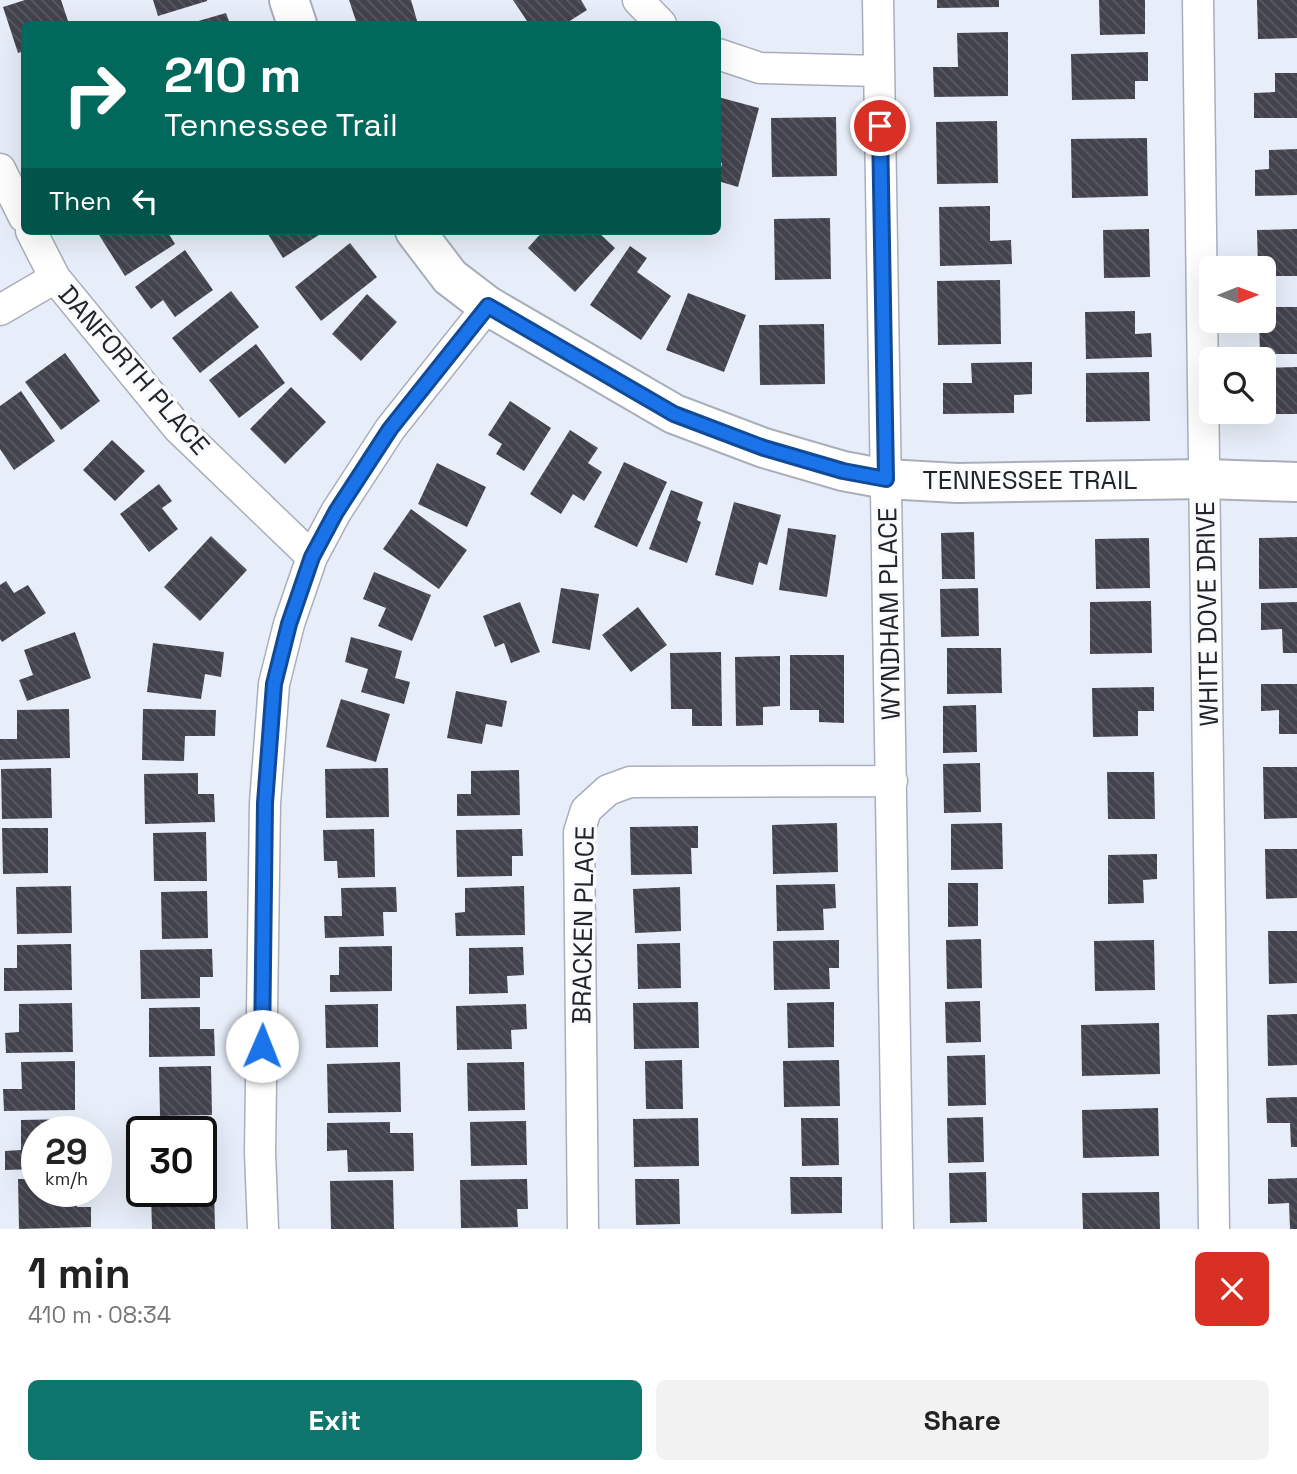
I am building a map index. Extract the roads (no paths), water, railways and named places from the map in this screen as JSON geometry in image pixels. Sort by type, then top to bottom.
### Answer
[{"type":"street","points":[[289,0],[296,21]]},
{"type":"street","points":[[638,0],[658,21]]},
{"type":"street","name":"WYNDHAM PLACE","points":[[878,0],[898,1229]]},
{"type":"street","name":"WHITE DOVE DRIVE","points":[[1198,0],[1214,1229]]},
{"type":"street","points":[[721,55],[760,68],[879,71]]},
{"type":"street","points":[[0,169],[21,211]]},
{"type":"street","name":"DANFORTH PLACE","points":[[33,235],[55,278],[178,428],[312,557]]},
{"type":"street","name":"TENNESSEE TRAIL","points":[[418,235],[450,277],[488,306],[674,414],[764,448],[843,471],[886,479],[957,483],[1205,479],[1297,482]]},
{"type":"street","points":[[0,310],[55,278]]},
{"type":"street","points":[[263,1229],[260,1152],[265,803],[274,684],[289,624],[312,557],[336,512],[390,429],[488,306]]},
{"type":"street","name":"BRACKEN PLACE","points":[[583,1229],[579,832],[586,810],[608,790],[630,782],[891,781]]}]
